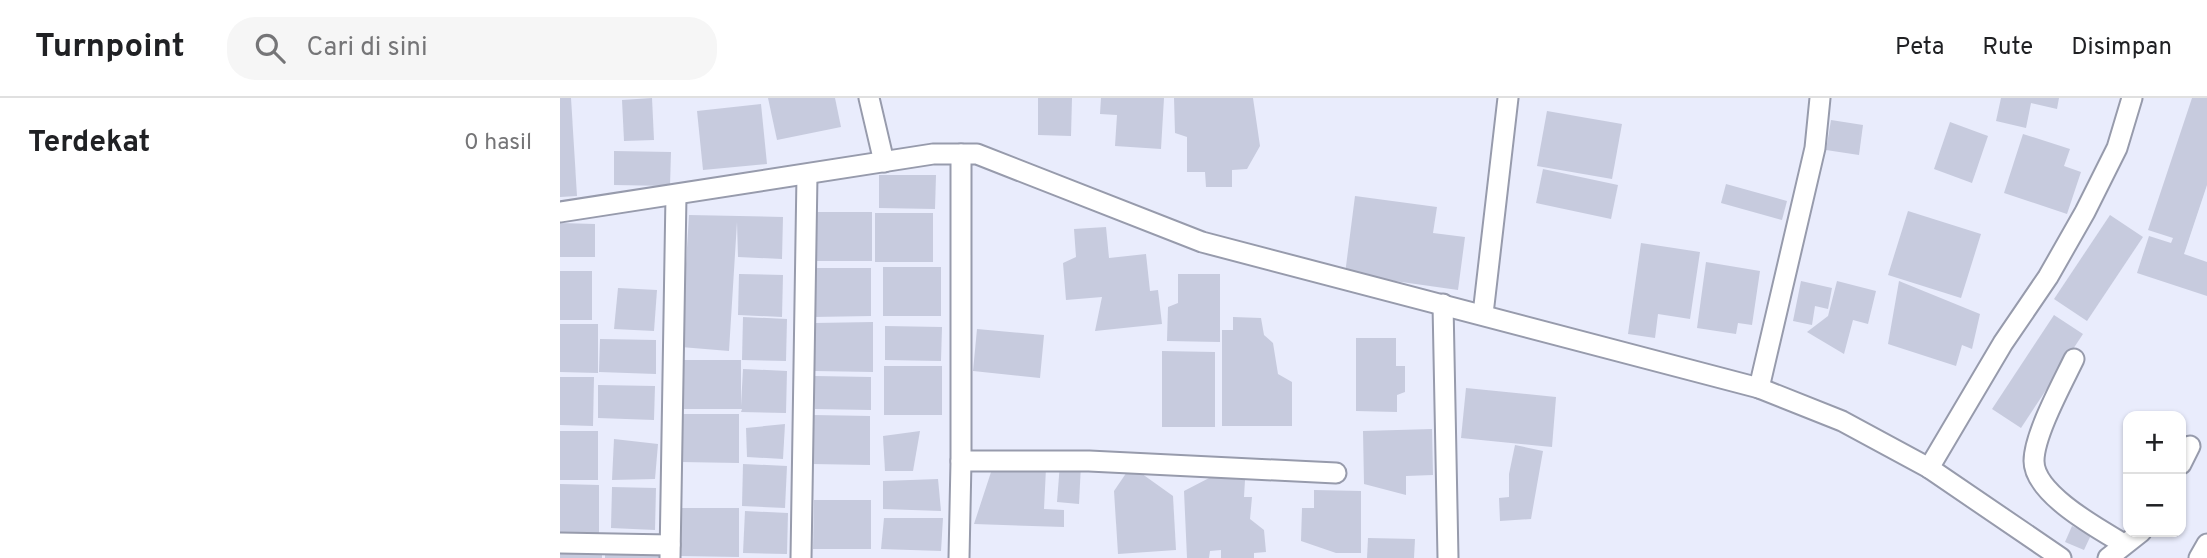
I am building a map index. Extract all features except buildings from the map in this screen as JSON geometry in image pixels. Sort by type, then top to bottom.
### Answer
[{"type":"street","points":[[869,98],[884,162]]},
{"type":"street","points":[[1483,314],[1508,98]]},
{"type":"street","points":[[1759,388],[1815,148],[1819,98]]},
{"type":"street","points":[[1929,468],[2003,343],[2048,277],[2085,212],[2117,148],[2132,98]]},
{"type":"street","points":[[560,212],[933,154],[977,154],[1202,242],[1759,388],[1842,421],[1929,468],[2061,558]]},
{"type":"street","points":[[959,558],[961,154]]},
{"type":"street","points":[[800,558],[807,174]]},
{"type":"street","points":[[560,543],[670,552],[676,195]]},
{"type":"street","points":[[1443,304],[1448,558]]},
{"type":"street","points":[[2074,359],[2049,411],[2035,451],[2034,463],[2042,483],[2055,497],[2095,527],[2124,544]]},
{"type":"street","points":[[961,461],[1089,461],[1336,473]]},
{"type":"street","points":[[2108,558],[2134,537]]},
{"type":"street","points":[[2199,558],[2207,544]]}]
